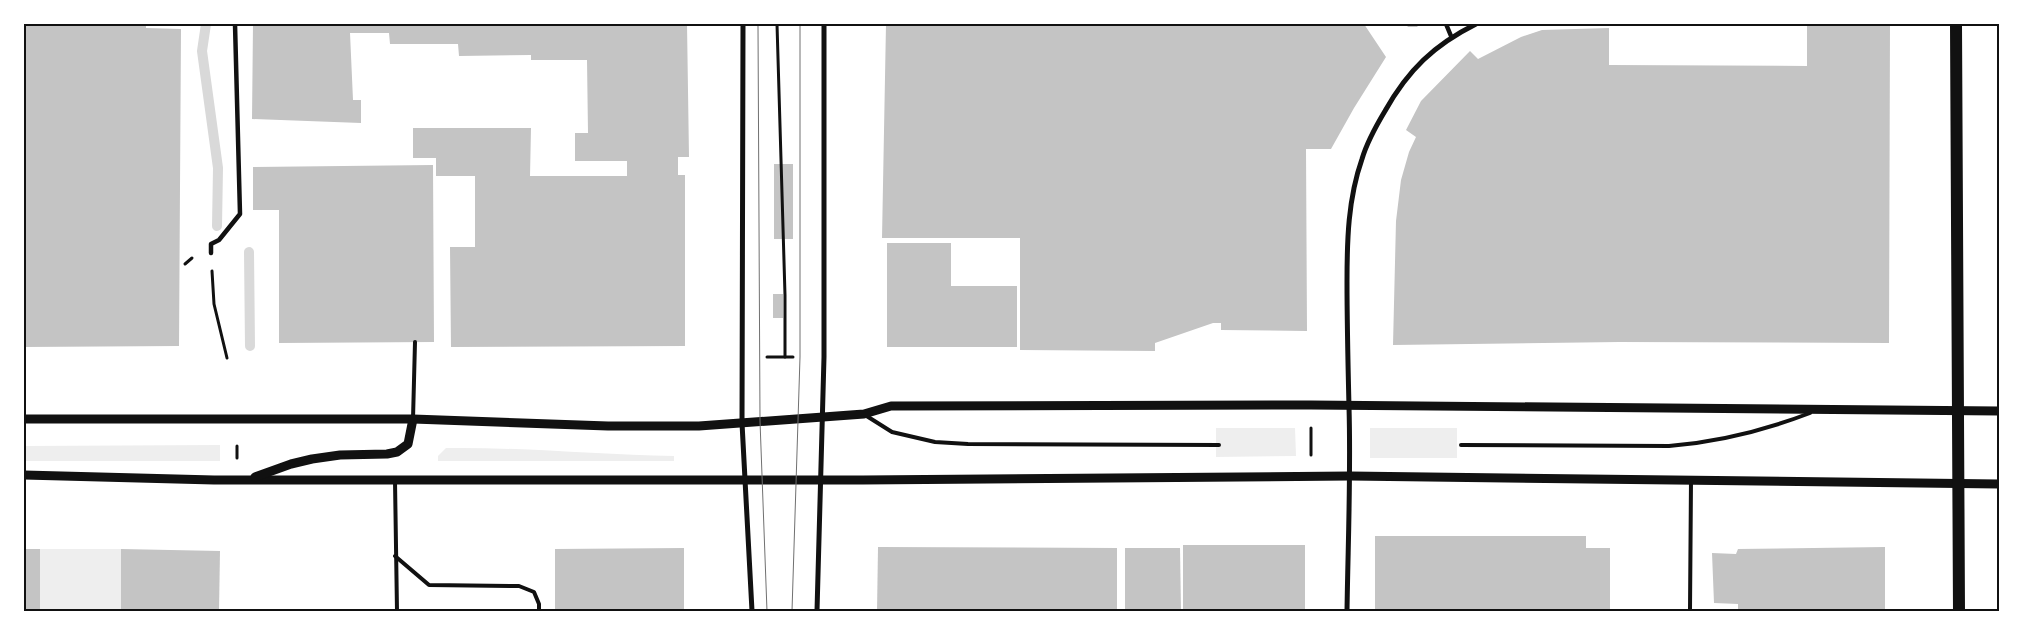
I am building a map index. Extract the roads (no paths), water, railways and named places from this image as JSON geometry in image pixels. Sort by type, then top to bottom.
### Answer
[{"type":"main road","points":[[1956,24],[1959,611]]},
{"type":"street","points":[[211,253],[211,244],[219,240],[240,214],[235,24]]},
{"type":"street","points":[[743,24],[742,423],[752,611]]},
{"type":"street","points":[[816,611],[822,416],[824,24]]},
{"type":"street","points":[[1408,24],[1417,24]]},
{"type":"street","points":[[1446,24],[1452,36]]},
{"type":"street","points":[[1347,611],[1350,476],[1347,249],[1349,216],[1354,186],[1362,158],[1373,132],[1402,84],[1427,55],[1452,36],[1476,24]]},
{"type":"street","points":[[24,419],[414,419],[608,426],[700,426],[864,414],[891,406],[1349,405],[1999,411]]},
{"type":"street","points":[[248,480],[291,464],[312,459],[340,455],[397,452],[408,444],[414,419]]},
{"type":"street","points":[[24,475],[248,480],[820,480],[1350,476],[1999,484]]},
{"type":"lane","points":[[414,419],[415,342]]},
{"type":"lane","points":[[1461,445],[1669,446],[1702,443],[1734,438],[1776,426],[1816,410]]},
{"type":"lane","points":[[864,414],[892,432],[935,442],[968,444],[1219,445]]},
{"type":"lane","points":[[395,479],[397,611]]},
{"type":"lane","points":[[1690,611],[1691,480]]},
{"type":"lane","points":[[395,556],[429,586],[519,586],[534,592],[539,604],[539,611]]},
{"type":"waterway","points":[[206,24],[202,51],[218,168],[217,226]]},
{"type":"waterway","points":[[249,252],[250,346]]},
{"type":"tram line","points":[[758,24],[760,421],[767,611]]},
{"type":"tram line","points":[[792,611],[800,357],[800,24]]}]
